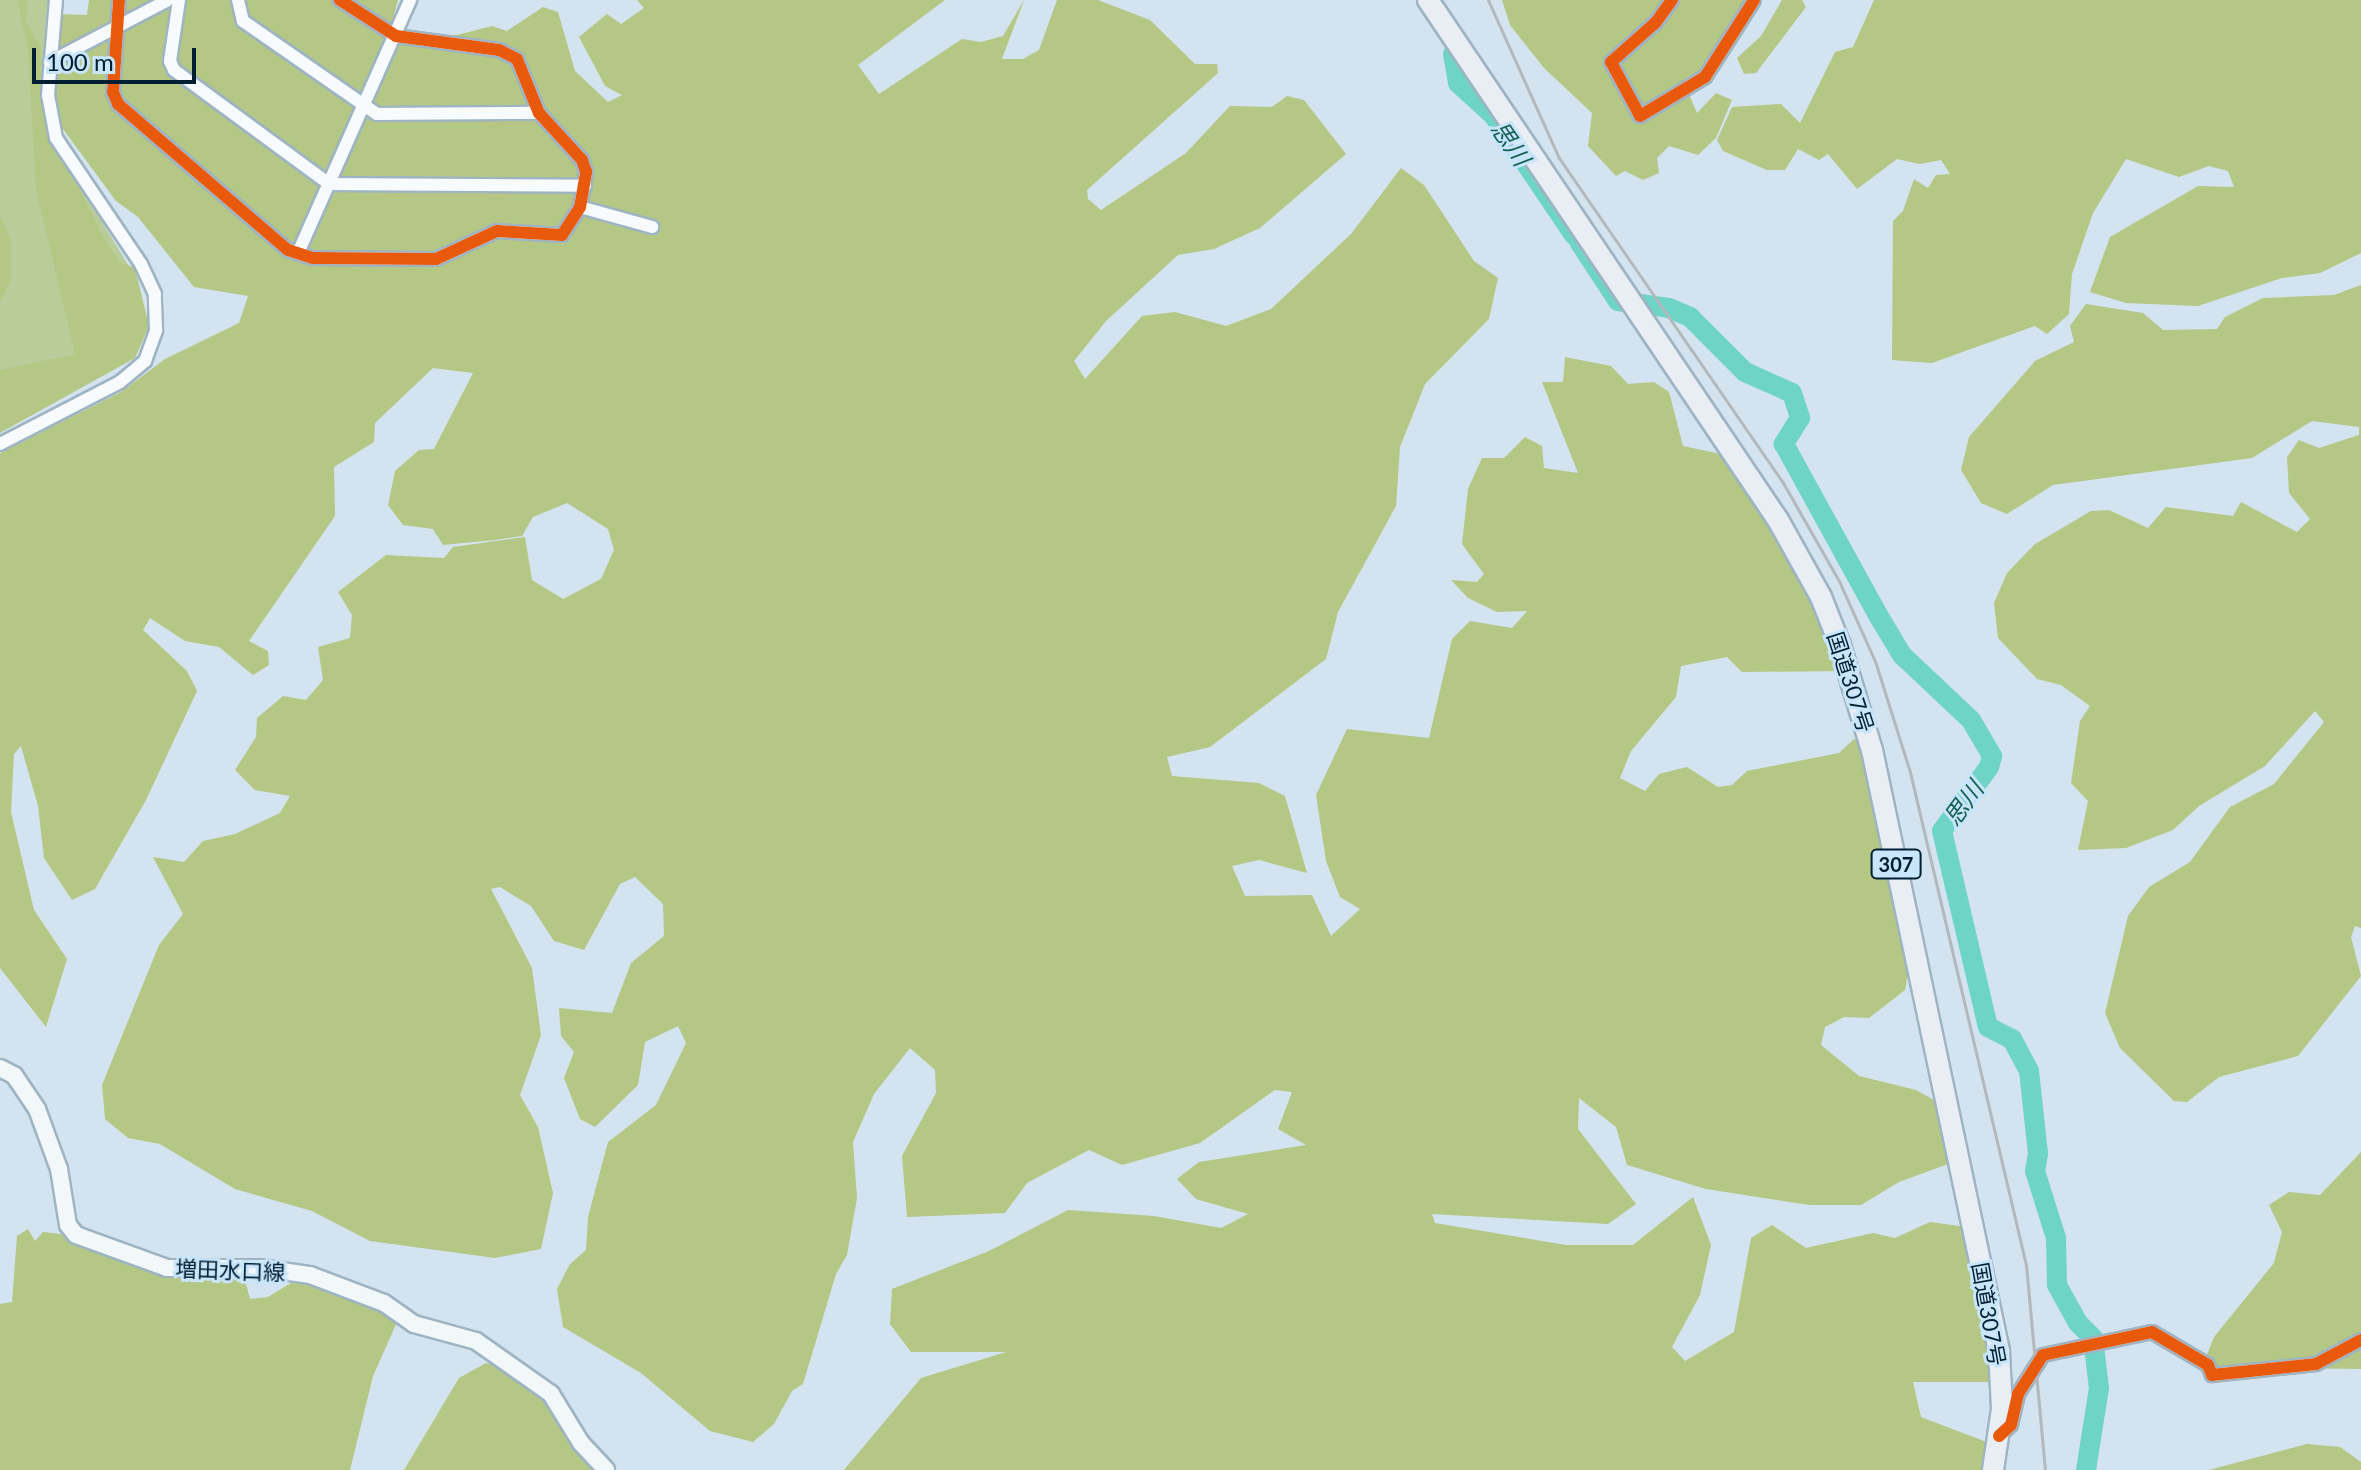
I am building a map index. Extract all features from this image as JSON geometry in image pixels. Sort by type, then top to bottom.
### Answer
[{"type":"highway","name":"国道307号","points":[[1428,0],[1635,305],[1803,562],[1863,712],[1999,1351],[1999,1436],[1993,1470]]},
{"type":"main road","name":"増田水口線","points":[[0,1068],[14,1075],[37,1109],[59,1169],[68,1225],[76,1235],[167,1268],[262,1268],[310,1275],[363,1293],[414,1324],[476,1341],[551,1394],[581,1443],[606,1470]]},
{"type":"street","points":[[0,444],[120,382],[145,361],[156,330],[155,294],[141,264],[56,138],[49,116],[56,0]]},
{"type":"street","points":[[119,0],[113,92],[118,104],[275,241],[298,253],[436,259],[497,231],[562,235],[580,207],[585,186],[582,160],[539,113],[522,68],[509,53],[396,36],[340,0]]},
{"type":"street","points":[[50,62],[168,0]]},
{"type":"street","points":[[179,0],[170,61],[174,70],[329,184],[585,186]]},
{"type":"street","points":[[238,0],[243,21],[364,109],[377,114],[539,113]]},
{"type":"street","points":[[298,253],[410,0]]},
{"type":"street","points":[[1672,0],[1655,23],[1611,62],[1640,116],[1705,77],[1754,0]]},
{"type":"street","points":[[580,207],[652,227]]},
{"type":"street","points":[[1999,1436],[2011,1425],[2018,1394],[2043,1355],[2096,1348],[2152,1332],[2208,1365],[2212,1375],[2316,1364],[2361,1340]]},
{"type":"green space","points":[[0,0],[50,0],[42,122],[133,273],[143,321],[0,391]]},
{"type":"green space","points":[[17,0],[27,0],[26,23],[40,44],[43,112],[102,235],[119,262],[135,268],[149,326],[135,358],[0,433],[0,370],[75,354],[36,189],[28,49]]},
{"type":"green space","points":[[89,0],[398,0],[387,41],[457,35],[492,26],[507,31],[543,7],[558,12],[575,71],[608,102],[622,95],[605,86],[579,37],[607,14],[621,24],[644,8],[637,0],[945,0],[858,65],[879,94],[962,39],[981,42],[1003,36],[1024,0],[1002,59],[1023,59],[1039,50],[1057,0],[1098,0],[1150,20],[1195,64],[1217,64],[1218,73],[1087,190],[1088,199],[1101,210],[1186,153],[1230,106],[1272,107],[1287,96],[1304,100],[1346,154],[1260,228],[1214,249],[1178,255],[1106,321],[1074,361],[1085,379],[1142,316],[1175,312],[1226,326],[1271,309],[1351,234],[1401,168],[1424,185],[1474,261],[1498,278],[1489,319],[1425,384],[1400,447],[1396,506],[1338,612],[1326,659],[1210,747],[1167,757],[1172,776],[1259,783],[1285,796],[1307,873],[1259,860],[1232,866],[1245,896],[1312,895],[1331,936],[1360,909],[1340,897],[1326,861],[1316,795],[1347,729],[1429,738],[1452,639],[1470,621],[1512,628],[1527,611],[1497,612],[1468,598],[1451,580],[1477,582],[1484,574],[1462,544],[1468,489],[1482,458],[1504,458],[1525,437],[1542,446],[1544,468],[1578,473],[1542,382],[1563,382],[1565,357],[1611,366],[1628,384],[1654,382],[1669,392],[1683,446],[1721,454],[1770,525],[1809,590],[1840,671],[1742,672],[1727,657],[1681,666],[1676,697],[1631,751],[1620,778],[1645,791],[1659,774],[1687,767],[1718,787],[1732,785],[1747,771],[1839,753],[1854,739],[1866,745],[1910,962],[1905,990],[1869,1018],[1844,1017],[1825,1027],[1821,1045],[1859,1076],[1916,1090],[1941,1104],[1948,1164],[1899,1182],[1861,1205],[1809,1205],[1706,1189],[1627,1165],[1616,1127],[1579,1098],[1578,1129],[1636,1204],[1608,1224],[1432,1214],[1435,1223],[1566,1245],[1633,1245],[1693,1197],[1711,1245],[1700,1295],[1672,1347],[1685,1361],[1734,1332],[1751,1238],[1772,1225],[1806,1248],[1873,1233],[1895,1238],[1930,1222],[1966,1227],[1988,1324],[1993,1382],[1913,1382],[1921,1417],[1989,1443],[1983,1470],[844,1470],[921,1378],[1006,1352],[911,1352],[890,1324],[892,1289],[989,1251],[1068,1210],[1154,1216],[1221,1228],[1248,1214],[1196,1199],[1177,1179],[1199,1162],[1306,1145],[1278,1129],[1292,1092],[1275,1090],[1200,1143],[1122,1165],[1089,1150],[1027,1183],[1005,1213],[907,1217],[902,1156],[936,1093],[935,1070],[910,1048],[874,1094],[853,1142],[857,1198],[847,1255],[836,1274],[803,1384],[792,1391],[774,1424],[753,1442],[710,1431],[641,1373],[563,1327],[557,1289],[570,1264],[586,1250],[588,1217],[608,1142],[656,1105],[686,1043],[678,1026],[645,1042],[638,1085],[595,1127],[580,1119],[564,1078],[574,1052],[561,1036],[559,1008],[612,1013],[631,963],[664,936],[663,904],[635,877],[620,884],[584,950],[554,941],[531,906],[500,887],[491,889],[532,968],[541,1035],[520,1095],[538,1127],[553,1193],[541,1249],[495,1258],[370,1241],[312,1211],[235,1189],[160,1144],[128,1138],[105,1119],[102,1085],[159,945],[183,914],[153,857],[184,862],[203,841],[235,834],[280,813],[290,796],[255,790],[235,770],[256,737],[257,718],[283,696],[306,700],[323,680],[318,647],[350,638],[352,615],[338,592],[386,555],[444,558],[453,547],[525,537],[532,580],[563,599],[601,579],[614,550],[608,529],[567,503],[533,517],[522,536],[495,540],[443,545],[433,529],[403,525],[388,505],[395,471],[419,450],[434,449],[473,373],[433,368],[375,423],[374,442],[334,467],[335,516],[249,641],[268,651],[269,665],[253,675],[219,647],[185,641],[150,618],[143,630],[187,671],[197,691],[146,800],[95,889],[72,900],[44,858],[38,806],[21,746],[14,754],[11,812],[34,910],[67,959],[46,1027],[0,968],[0,453],[121,392],[165,359],[239,323],[248,296],[194,287],[138,217],[116,201],[57,121],[51,93],[57,14],[87,15]]},
{"type":"green space","points":[[1502,0],[1750,0],[1706,69],[1686,87],[1697,113],[1716,93],[1732,100],[1716,138],[1698,155],[1669,146],[1657,158],[1659,173],[1643,180],[1625,171],[1616,176],[1588,146],[1592,113],[1544,68],[1510,25]]},
{"type":"green space","points":[[1782,0],[1802,0],[1806,7],[1756,73],[1744,74],[1737,58],[1761,36]]},
{"type":"green space","points":[[1874,0],[2361,0],[2361,253],[2320,273],[2282,278],[2198,306],[2126,303],[2090,292],[2110,237],[2198,186],[2234,187],[2228,171],[2209,166],[2179,177],[2126,159],[2093,213],[2072,274],[2069,314],[2047,334],[2035,326],[1932,363],[1892,360],[1893,221],[1903,211],[1914,179],[1928,188],[1936,175],[1950,174],[1941,160],[1920,164],[1897,159],[1857,189],[1828,154],[1819,160],[1798,149],[1785,170],[1767,170],[1723,151],[1717,140],[1732,107],[1781,104],[1800,123],[1835,52],[1853,47]]},
{"type":"green space","points":[[0,216],[11,241],[11,280],[0,302]]},
{"type":"green space","points":[[2361,285],[2361,928],[2355,926],[2351,937],[2361,976],[2298,1056],[2219,1077],[2187,1102],[2174,1101],[2120,1048],[2105,1013],[2128,916],[2149,887],[2190,862],[2230,807],[2274,784],[2324,722],[2315,711],[2265,766],[2199,806],[2173,830],[2126,848],[2078,850],[2088,801],[2071,783],[2080,721],[2090,706],[2061,685],[2037,679],[1998,638],[1994,603],[2007,573],[2035,544],[2091,511],[2109,510],[2148,528],[2166,507],[2233,516],[2241,502],[2297,532],[2310,519],[2289,493],[2287,457],[2299,440],[2319,448],[2359,435],[2359,427],[2312,421],[2252,458],[2053,485],[2007,514],[1981,503],[1961,470],[1969,437],[2035,361],[2074,342],[2070,326],[2086,304],[2143,313],[2163,330],[2217,329],[2225,317],[2263,298],[2334,295]]},
{"type":"green space","points":[[2361,1152],[2361,1369],[2215,1367],[2206,1357],[2214,1337],[2274,1263],[2282,1232],[2269,1205],[2289,1192],[2320,1195]]},
{"type":"green space","points":[[28,1229],[35,1241],[43,1232],[69,1235],[103,1254],[156,1270],[243,1273],[250,1299],[268,1297],[296,1280],[332,1286],[398,1320],[373,1376],[350,1470],[0,1470],[0,1304],[12,1302],[17,1236]]},
{"type":"green space","points":[[486,1363],[533,1375],[600,1470],[404,1470],[459,1378]]},
{"type":"green space","points":[[2307,1444],[2340,1447],[2361,1462],[2361,1470],[2209,1470]]},
{"type":"waterway","name":"思川","points":[[1453,54],[1458,83],[1493,115],[1574,235]]},
{"type":"waterway","name":"思川","points":[[1580,243],[1618,301],[1669,308],[1690,317],[1745,372],[1792,393],[1800,418],[1784,444],[1878,615],[1902,655],[1971,720],[1992,756],[1989,767],[1942,831],[1988,1027],[2012,1039],[2029,1071],[2038,1154],[2035,1171],[2056,1238],[2057,1285],[2078,1323],[2093,1338],[2099,1388],[2086,1470]]},
{"type":"railway","points":[[1488,0],[1559,158],[1782,481],[1839,581],[1875,661],[1910,772],[2026,1265],[2045,1470]]},
{"type":"cycle path","points":[[119,0],[113,92],[118,104],[288,250],[313,258],[436,259],[497,231],[562,235],[580,207],[586,172],[582,160],[539,113],[517,59],[499,50],[396,36],[340,0]]},
{"type":"cycle path","points":[[1672,0],[1655,23],[1611,62],[1640,116],[1705,77],[1754,0]]},
{"type":"cycle path","points":[[1999,1436],[2011,1425],[2018,1394],[2043,1355],[2152,1332],[2208,1365],[2212,1375],[2316,1364],[2361,1340]]}]
